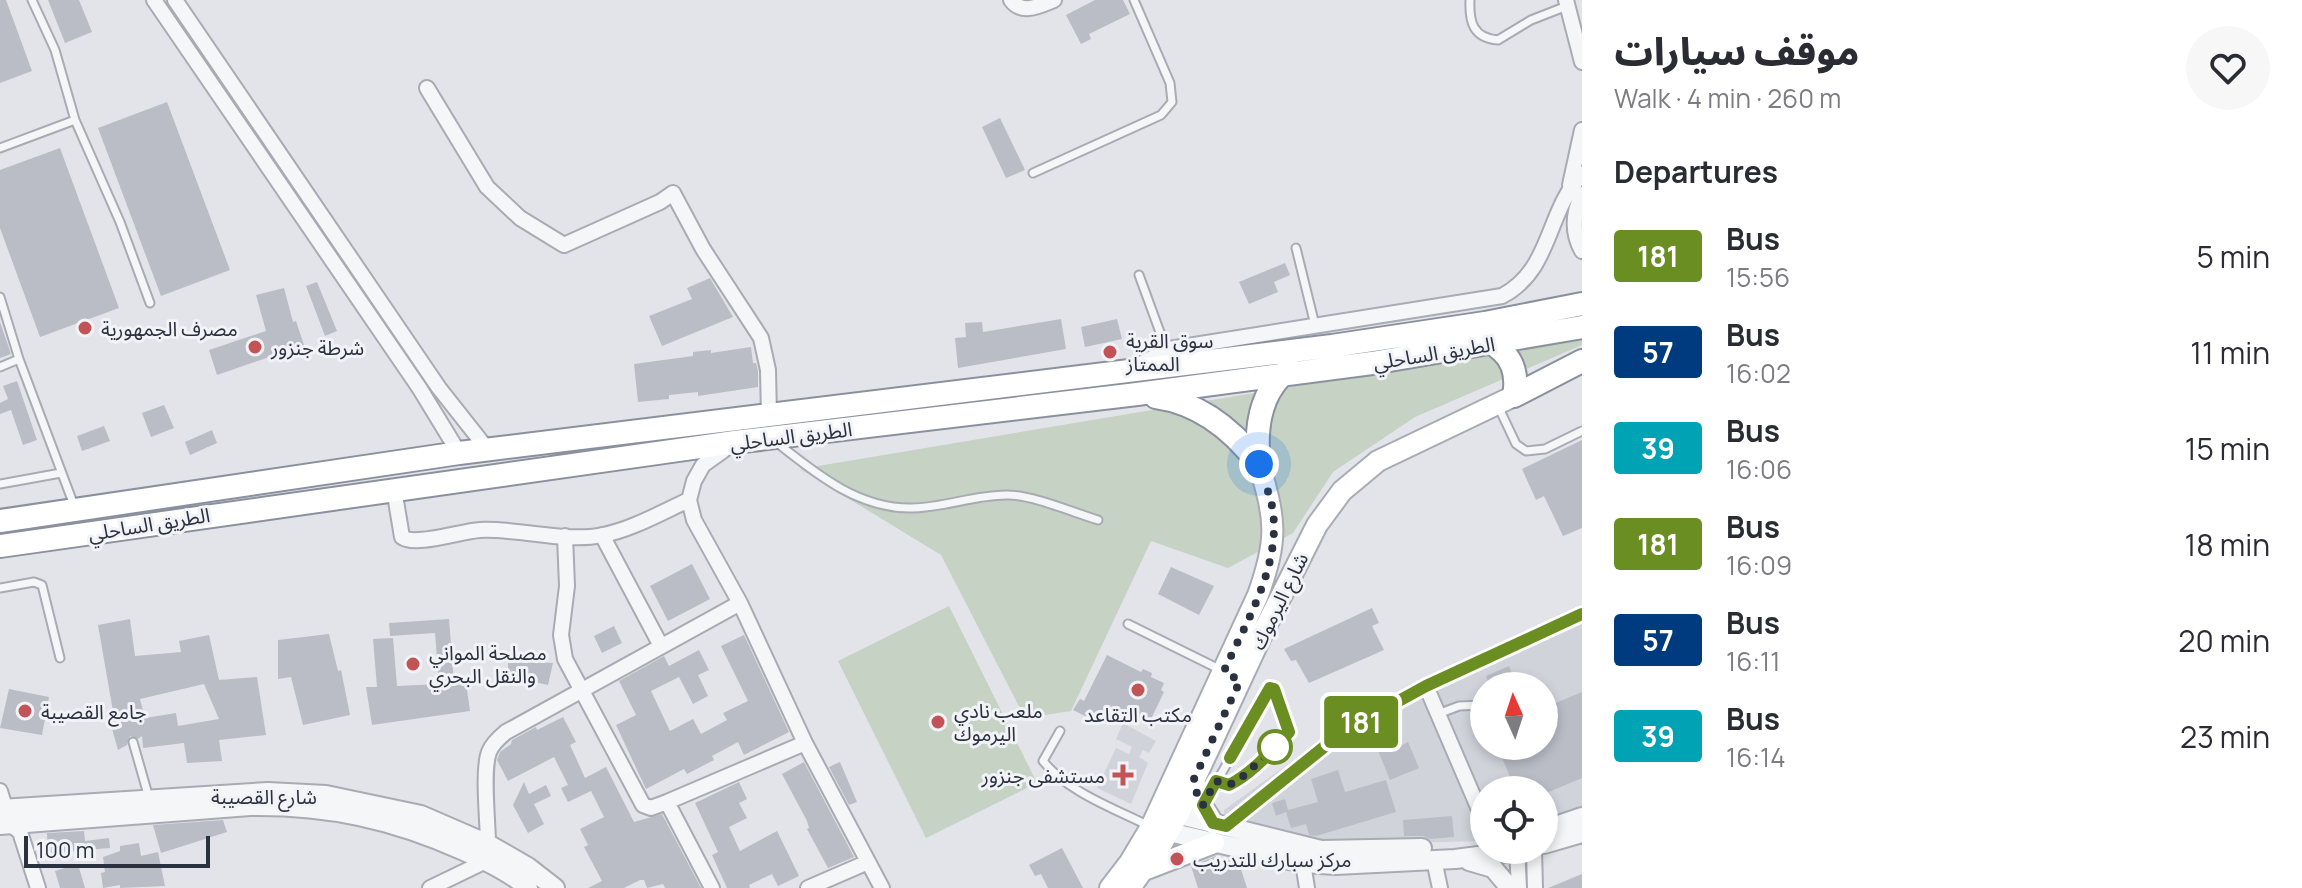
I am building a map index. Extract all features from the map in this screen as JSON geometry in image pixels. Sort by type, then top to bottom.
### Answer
[{"type":"highway","name":"الطريق الساحلي","points":[[0,521],[459,453],[1137,394],[1283,374],[1489,334],[1582,304]]},
{"type":"highway","name":"الطريق الساحلي","points":[[0,546],[735,442],[770,427],[1131,371],[1332,346],[1582,327]]},
{"type":"highway","points":[[1489,334],[1515,372],[1505,400]]},
{"type":"highway","points":[[1259,464],[1256,440],[1259,416],[1269,393],[1283,374],[1305,356],[1332,346]]},
{"type":"highway","points":[[1505,400],[1582,361]]},
{"type":"highway","points":[[1137,394],[1173,400],[1206,414],[1226,428],[1259,464]]},
{"type":"main road","name":"شارع اليرموك","points":[[1130,888],[1144,870],[1232,676],[1317,525],[1342,491],[1378,461],[1505,400]]},
{"type":"main road","name":"شارع اليرموك","points":[[1110,888],[1194,779],[1232,676],[1270,560],[1274,535],[1273,510],[1259,464]]},
{"type":"main road","points":[[1144,870],[1214,824],[1198,799],[1194,779]]},
{"type":"street","points":[[154,0],[420,389],[459,453]]},
{"type":"street","points":[[175,0],[439,388],[488,450]]},
{"type":"street","points":[[1011,0],[1013,4],[1026,9],[1054,0]]},
{"type":"street","points":[[1566,3],[1582,62]]},
{"type":"street","points":[[427,88],[487,187],[520,218],[564,245],[579,241],[673,193],[703,249],[761,338],[768,370],[770,427]]},
{"type":"street","points":[[1582,130],[1574,226],[1574,234],[1582,251]]},
{"type":"street","points":[[1131,371],[1169,349],[1502,296],[1526,280],[1582,174]]},
{"type":"street","points":[[735,442],[703,465],[694,481],[689,500],[694,520],[740,603],[805,743],[882,888]]},
{"type":"street","points":[[394,489],[398,527],[407,541],[479,530],[565,536],[602,535],[646,520],[689,500]]},
{"type":"street","points":[[602,535],[661,646]]},
{"type":"street","points":[[565,536],[567,586],[562,647],[565,659],[641,802],[651,808],[805,743]]},
{"type":"street","points":[[487,852],[489,751],[506,732],[740,603]]},
{"type":"street","points":[[1214,824],[1344,731],[1426,686],[1582,614]]},
{"type":"street","points":[[1426,686],[1470,788]]},
{"type":"street","name":"شارع القصيبة","points":[[3,811],[149,798],[268,792],[326,795],[421,815],[487,852],[528,867],[555,888]]},
{"type":"street","points":[[667,802],[712,888]]},
{"type":"street","points":[[3,811],[280,806],[333,811],[391,822],[487,852],[528,888]]},
{"type":"street","points":[[3,811],[20,832],[38,888]]},
{"type":"street","points":[[1558,825],[1582,817]]},
{"type":"street","points":[[1164,821],[1214,824],[1321,850],[1470,849]]},
{"type":"street","points":[[1214,824],[1303,863],[1336,865],[1455,859],[1470,855]]},
{"type":"street","points":[[1558,840],[1582,833]]},
{"type":"street","points":[[430,888],[487,852]]},
{"type":"street","points":[[1455,859],[1493,868],[1510,888]]},
{"type":"street","points":[[1434,860],[1440,888]]},
{"type":"street","points":[[808,888],[868,862]]},
{"type":"street","points":[[1303,863],[1307,888]]},
{"type":"street","points":[[1519,888],[1522,864]]},
{"type":"street","points":[[1527,864],[1535,888]]},
{"type":"lane","points":[[32,0],[55,50],[75,120],[120,222],[150,303]]},
{"type":"lane","points":[[1033,173],[1161,115],[1172,102],[1170,83],[1134,0]]},
{"type":"lane","points":[[1470,0],[1469,17],[1475,30],[1482,37],[1498,40],[1566,3]]},
{"type":"lane","points":[[0,148],[75,120]]},
{"type":"lane","points":[[1296,248],[1315,325]]},
{"type":"lane","points":[[1139,275],[1169,349]]},
{"type":"lane","points":[[0,297],[19,359],[75,510]]},
{"type":"lane","points":[[0,367],[19,359]]},
{"type":"lane","points":[[1505,400],[1516,444],[1526,451],[1545,449],[1582,431]]},
{"type":"lane","points":[[770,427],[820,477],[880,505],[912,508],[1012,494],[1098,520]]},
{"type":"lane","points":[[0,484],[61,473]]},
{"type":"lane","points":[[0,588],[34,582],[42,585],[60,658]]},
{"type":"lane","points":[[1128,624],[1232,676]]},
{"type":"lane","points":[[1214,824],[1216,781],[1270,688],[1274,689],[1289,732],[1239,780],[1229,785],[1216,781]]},
{"type":"lane","points":[[1438,714],[1470,706]]},
{"type":"lane","points":[[1060,731],[1043,761],[1050,770],[1068,784],[1164,821]]},
{"type":"lane","points":[[133,742],[149,798]]},
{"type":"shaded area","points":[[1582,622],[1582,811],[1558,820],[1558,776],[1470,776],[1470,841],[1314,845],[1225,819],[1224,810],[1355,716],[1408,685]]},
{"type":"shaded area","name":"مستشفى جنزور","points":[[1123,723],[1156,741],[1149,753],[1143,750],[1139,757],[1148,763],[1131,804],[1097,788],[1116,748],[1129,754],[1132,747],[1116,739]]},
{"type":"green space","points":[[1582,338],[1582,345],[1415,417],[1333,472],[1293,533],[1228,568],[1151,541],[1071,711],[1025,718],[941,555],[800,469]]},
{"type":"green space","name":"ملعب نادي اليرموك","points":[[949,606],[1037,783],[926,838],[838,661]]},
{"type":"building","points":[[0,0],[6,0],[32,71],[0,83]]},
{"type":"building","points":[[48,0],[79,0],[92,32],[65,43]]},
{"type":"building","points":[[1095,0],[1123,0],[1130,14],[1089,34],[1091,39],[1081,44],[1066,15]]},
{"type":"building","points":[[167,102],[230,270],[161,296],[98,128]]},
{"type":"building","points":[[1000,118],[1025,170],[1006,178],[982,127]]},
{"type":"building","points":[[60,148],[119,308],[40,337],[0,228],[0,170]]},
{"type":"building","points":[[1285,263],[1290,275],[1274,282],[1278,292],[1249,304],[1239,282]]},
{"type":"building","points":[[710,278],[733,317],[662,346],[649,316],[692,299],[687,288]]},
{"type":"building","points":[[317,282],[337,331],[325,336],[306,286]]},
{"type":"building","points":[[284,288],[293,322],[296,321],[304,345],[217,375],[209,350],[266,331],[256,295]]},
{"type":"building","points":[[1061,319],[1066,349],[958,368],[955,338],[966,337],[965,323],[982,322],[983,332]]},
{"type":"building","points":[[1117,319],[1122,339],[1085,347],[1081,327]]},
{"type":"building","points":[[0,322],[11,354],[0,358]]},
{"type":"building","points":[[751,347],[753,363],[756,363],[758,371],[758,387],[698,396],[698,392],[669,395],[669,399],[638,402],[634,364],[693,356],[693,352],[711,350],[711,353]]},
{"type":"building","points":[[17,381],[37,440],[23,445],[11,410],[0,414],[0,403],[8,399],[3,386]]},
{"type":"building","points":[[164,405],[174,428],[151,437],[142,413]]},
{"type":"building","points":[[104,426],[110,441],[82,451],[77,436]]},
{"type":"building","points":[[212,430],[217,443],[190,455],[185,442]]},
{"type":"building","points":[[1582,440],[1582,528],[1563,536],[1544,496],[1536,500],[1522,469]]},
{"type":"building","points":[[692,564],[710,599],[668,621],[650,586]]},
{"type":"building","points":[[1171,567],[1214,586],[1199,615],[1158,594]]},
{"type":"building","points":[[1372,608],[1379,623],[1372,626],[1384,650],[1309,683],[1296,660],[1291,661],[1284,649]]},
{"type":"building","points":[[130,619],[135,656],[181,652],[179,641],[209,635],[219,680],[257,677],[266,735],[219,740],[222,761],[187,763],[184,743],[143,748],[142,736],[138,739],[130,736],[127,745],[118,750],[109,718],[114,717],[98,625]],"holes":[[[204,684],[219,719],[178,726],[176,713],[145,718],[140,699]]]},
{"type":"building","points":[[449,619],[454,684],[466,683],[470,711],[372,725],[366,687],[377,687],[373,639],[393,638],[397,686],[439,684],[435,633],[390,636],[389,623]]},
{"type":"building","points":[[614,626],[622,643],[602,653],[594,636]]},
{"type":"building","points":[[329,634],[338,671],[341,670],[350,715],[303,725],[291,677],[278,679],[278,640]]},
{"type":"building","points":[[744,635],[789,732],[744,755],[738,742],[712,756],[714,760],[687,774],[684,769],[646,789],[616,725],[636,715],[619,681],[664,656],[669,666],[699,650],[709,670],[698,675],[708,696],[693,704],[679,677],[651,691],[670,731],[693,719],[701,734],[727,720],[723,713],[748,701],[721,646]]},
{"type":"building","points":[[1107,655],[1141,672],[1143,669],[1152,673],[1151,677],[1164,683],[1161,690],[1164,692],[1146,723],[1110,708],[1101,724],[1073,710],[1080,699],[1084,701]]},
{"type":"building","points":[[508,660],[553,663],[548,685],[508,676]]},
{"type":"building","points":[[1509,666],[1511,672],[1495,672]]},
{"type":"building","name":"جامع القصيبة","points":[[9,689],[49,697],[42,735],[0,728]]},
{"type":"building","points":[[1582,692],[1582,778],[1558,788],[1558,776],[1510,776],[1503,760],[1558,760],[1558,702]]},
{"type":"building","points":[[563,717],[576,742],[570,745],[585,778],[606,767],[634,822],[662,814],[701,888],[665,888],[663,884],[647,888],[644,880],[640,880],[624,888],[588,888],[602,881],[584,847],[588,845],[580,829],[604,817],[591,791],[568,802],[561,788],[568,785],[554,757],[508,781],[497,760],[512,740]]},
{"type":"building","points":[[1388,735],[1394,749],[1408,742],[1419,768],[1390,780],[1374,741]]},
{"type":"building","points":[[804,762],[854,857],[828,868],[782,774]]},
{"type":"building","points":[[840,762],[857,802],[849,805],[829,767]]},
{"type":"building","points":[[1338,770],[1345,792],[1386,780],[1396,812],[1316,836],[1309,835],[1306,824],[1291,828],[1286,812],[1276,816],[1272,803],[1285,799],[1288,810],[1318,802],[1311,779]]},
{"type":"building","points":[[524,782],[529,794],[546,785],[551,796],[534,804],[544,824],[528,833],[513,805]]},
{"type":"building","points":[[739,782],[747,799],[739,803],[747,818],[729,827],[740,851],[777,831],[799,876],[778,886],[772,874],[749,885],[750,888],[727,888],[712,855],[718,852],[695,803]]},
{"type":"building","points":[[1452,816],[1454,837],[1430,839],[1404,836],[1403,820]]},
{"type":"building","points":[[223,820],[227,832],[161,853],[153,825]]},
{"type":"building","points":[[84,831],[85,841],[109,838],[110,848],[48,853],[47,833]]},
{"type":"building","points":[[139,843],[141,856],[158,852],[165,886],[120,888],[120,885],[103,888],[103,857],[120,851],[120,846]]},
{"type":"building","points":[[1062,848],[1083,888],[1048,888],[1041,874],[1035,876],[1029,865]]},
{"type":"building","points":[[1216,856],[1219,863],[1232,859],[1234,865],[1239,863],[1247,888],[1198,888],[1191,866]]},
{"type":"building","points":[[78,864],[85,888],[60,888],[55,871]]},
{"type":"building","points":[[1582,874],[1582,888],[1548,888]]},
{"type":"bus line","name":"181","points":[[1230,758],[1270,688],[1274,689],[1289,732],[1239,780],[1229,785],[1216,781],[1203,805],[1213,823],[1226,826],[1344,731],[1426,686],[1582,614]]},
{"type":"place","name":"مصرف الجمهورية","points":[[85,328]]},
{"type":"place","name":"شرطة جنزور","points":[[255,347]]},
{"type":"place","name":"سوق القرية الممتاز","points":[[1110,352]]},
{"type":"place","name":"مصلحة المواني والنقل البحري","points":[[413,664]]},
{"type":"place","name":"مكتب التقاعد","points":[[1138,690]]},
{"type":"place","name":"جامع القصيبة","points":[[25,711]]},
{"type":"place","name":"ملعب نادي اليرموك","points":[[938,722]]},
{"type":"place","name":"مستشفى جنزور","points":[[1123,775]]},
{"type":"place","name":"مركز سبارك للتدريب","points":[[1177,859]]},
{"type":"route","points":[[1259,464],[1273,510],[1274,535],[1270,560],[1224,671],[1240,681],[1194,779],[1198,799],[1203,805],[1216,781],[1229,785],[1239,780],[1275,747]]}]
